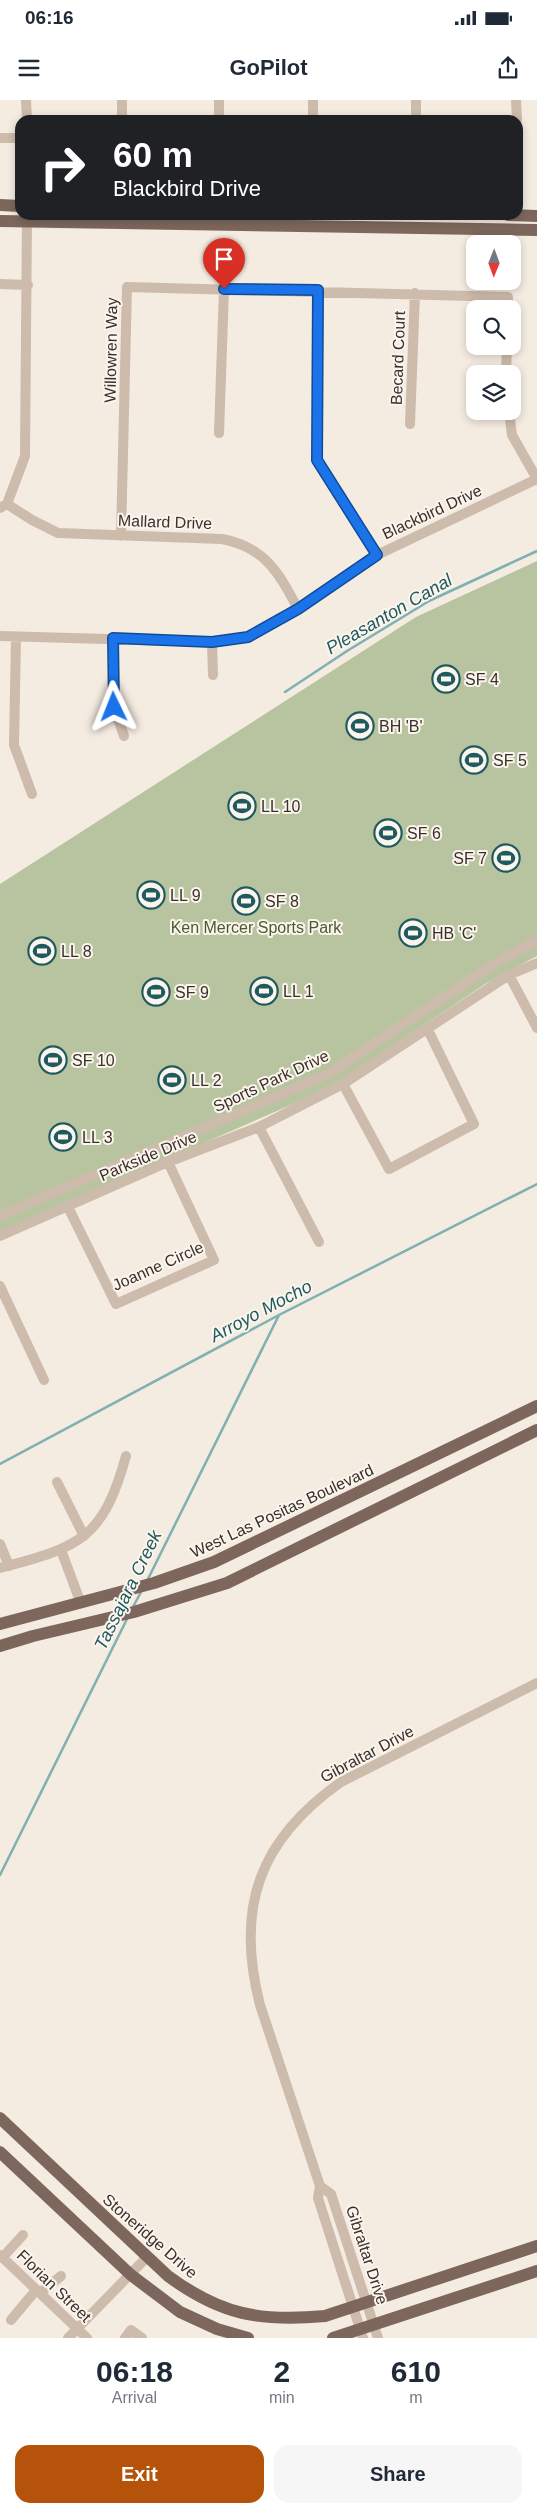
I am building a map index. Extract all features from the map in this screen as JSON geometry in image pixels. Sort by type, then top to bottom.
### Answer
[{"type":"main road","points":[[0,205],[15,206]]},
{"type":"main road","points":[[523,216],[537,216]]},
{"type":"main road","points":[[0,220],[15,219]]},
{"type":"main road","points":[[112,220],[537,230]]},
{"type":"main road","name":"West Las Positas Boulevard","points":[[0,1624],[80,1601],[154,1583],[214,1562],[251,1546],[537,1406]]},
{"type":"main road","points":[[0,1646],[33,1636],[134,1612],[227,1583],[537,1430]]},
{"type":"main road","name":"Stoneridge Drive","points":[[0,2118],[146,2258],[194,2296],[225,2309],[262,2318],[292,2319],[325,2316],[537,2246]]},
{"type":"main road","points":[[0,2152],[131,2275],[180,2312],[217,2329],[248,2338]]},
{"type":"main road","points":[[333,2338],[362,2334],[374,2325],[537,2271]]},
{"type":"street","points":[[26,100],[26,115]]},
{"type":"street","points":[[122,100],[122,115]]},
{"type":"street","points":[[218,115],[219,100]]},
{"type":"street","points":[[313,100],[313,115]]},
{"type":"street","points":[[416,100],[416,115]]},
{"type":"street","points":[[516,100],[516,115]]},
{"type":"street","points":[[0,138],[15,138]]},
{"type":"street","points":[[3,506],[25,456],[28,285],[27,220]]},
{"type":"street","points":[[0,284],[28,285]]},
{"type":"street","name":"Willowren Way","points":[[121,536],[127,288],[415,293],[508,297],[508,300]]},
{"type":"street","points":[[220,433],[224,289]]},
{"type":"street","points":[[318,290],[317,460],[377,555]]},
{"type":"street","name":"Becard Court","points":[[410,424],[415,293]]},
{"type":"street","points":[[510,420],[512,435],[537,480]]},
{"type":"street","name":"Blackbird Drive","points":[[0,636],[212,642],[248,637],[298,609],[377,555],[537,480]]},
{"type":"street","name":"Mallard Drive","points":[[3,506],[58,533],[222,539],[238,542],[265,558],[281,577],[298,609]]},
{"type":"street","points":[[16,636],[14,745],[32,794]]},
{"type":"street","points":[[113,638],[114,707],[124,736]]},
{"type":"street","points":[[212,642],[213,674]]},
{"type":"street","name":"Sports Park Drive","points":[[0,1216],[328,1074],[491,966],[537,940]]},
{"type":"street","name":"Parkside Drive","points":[[0,1236],[168,1162],[259,1127],[343,1084],[428,1030],[509,975],[537,963]]},
{"type":"street","points":[[509,975],[537,1028]]},
{"type":"street","points":[[343,1084],[389,1169],[474,1124],[428,1030]]},
{"type":"street","points":[[259,1127],[318,1242]]},
{"type":"street","name":"Joanne Circle","points":[[68,1207],[116,1304],[214,1260],[168,1162]]},
{"type":"street","points":[[0,1286],[44,1380]]},
{"type":"street","points":[[0,1544],[5,1567],[61,1550],[84,1536],[103,1516],[113,1498],[126,1456]]},
{"type":"street","points":[[57,1482],[84,1536]]},
{"type":"street","points":[[61,1550],[80,1601]]},
{"type":"street","name":"Gibraltar Drive","points":[[362,2334],[318,2198],[320,2186],[260,2005],[252,1975],[249,1944],[251,1911],[266,1866],[281,1838],[302,1812],[341,1782],[537,1683]]},
{"type":"street","name":"Gibraltar Drive","points":[[320,2186],[331,2194],[378,2338]]},
{"type":"street","points":[[1,2257],[23,2235]]},
{"type":"street","name":"Florian Street","points":[[1,2257],[87,2338]]},
{"type":"street","points":[[68,2338],[78,2330],[146,2258]]},
{"type":"street","points":[[11,2320],[38,2292],[61,2276]]},
{"type":"street","points":[[125,2338],[131,2330],[142,2338]]},
{"type":"green space","name":"Ken Mercer Sports Park","points":[[537,561],[537,956],[485,984],[339,1082],[309,1097],[0,1232],[0,884],[416,617]]},
{"type":"waterway","name":"Pleasanton Canal","points":[[285,692],[347,651],[429,601],[537,551]]},
{"type":"waterway","name":"Arroyo Mocho","points":[[0,1464],[279,1315],[537,1184]]},
{"type":"waterway","name":"Tassajara Creek","points":[[147,1581],[279,1315]]},
{"type":"waterway","name":"Tassajara Creek","points":[[133,1607],[141,1592]]},
{"type":"waterway","name":"Tassajara Creek","points":[[0,1875],[127,1619]]},
{"type":"place","name":"SF 4","points":[[446,679]]},
{"type":"place","name":"BH 'B'","points":[[360,726]]},
{"type":"place","name":"SF 5","points":[[474,760]]},
{"type":"place","name":"LL 10","points":[[242,806]]},
{"type":"place","name":"SF 6","points":[[388,833]]},
{"type":"place","name":"SF 7","points":[[506,858]]},
{"type":"place","name":"LL 9","points":[[151,895]]},
{"type":"place","name":"SF 8","points":[[246,901]]},
{"type":"place","name":"HB 'C'","points":[[413,933]]},
{"type":"place","name":"LL 8","points":[[42,951]]},
{"type":"place","name":"LL 1","points":[[264,991]]},
{"type":"place","name":"SF 9","points":[[156,992]]},
{"type":"place","name":"SF 10","points":[[53,1060]]},
{"type":"place","name":"LL 2","points":[[172,1080]]},
{"type":"place","name":"LL 3","points":[[63,1137]]},
{"type":"route","points":[[114,707],[113,638],[212,642],[248,637],[266,629],[298,609],[377,555],[317,460],[318,290],[224,289]]}]
